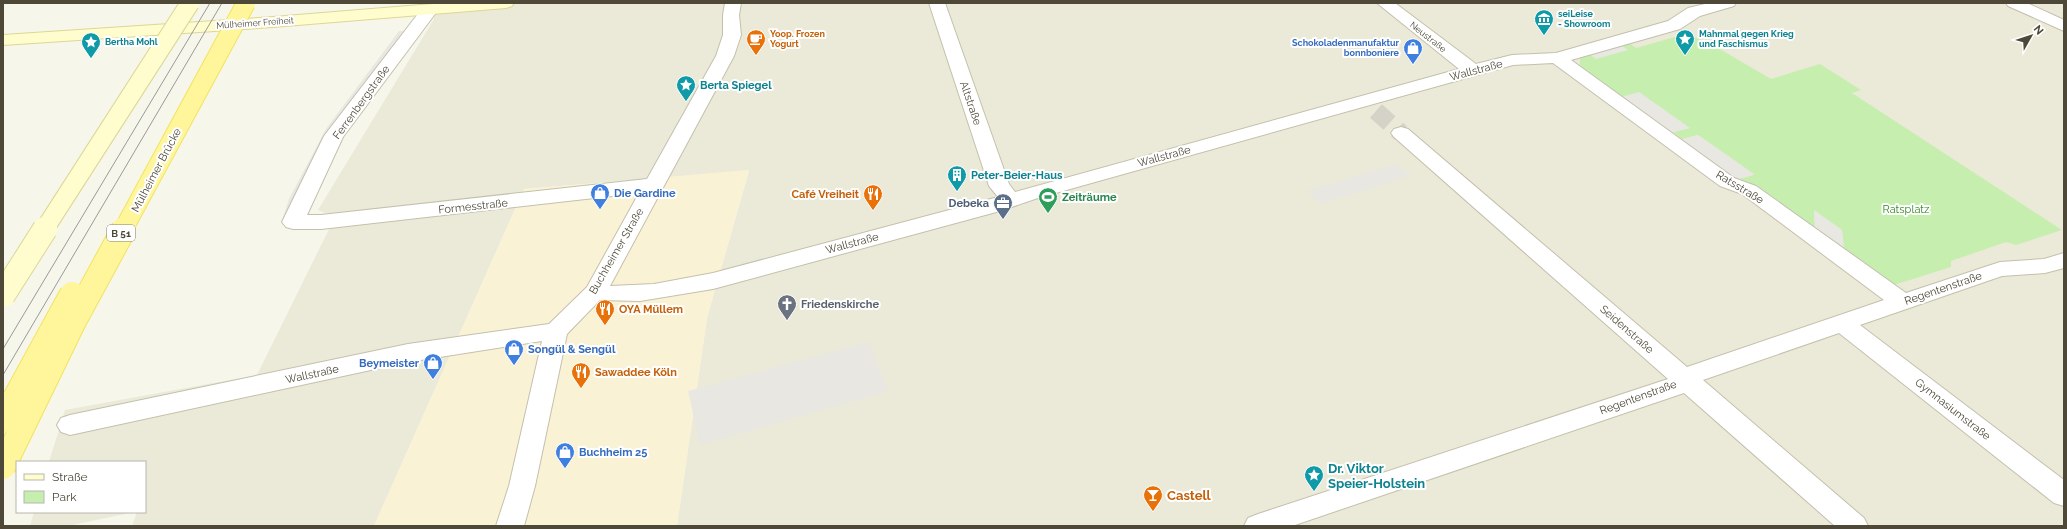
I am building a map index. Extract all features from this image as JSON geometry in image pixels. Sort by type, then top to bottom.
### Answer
[{"type":"main road","name":"Mülheimer Brücke","points":[[3,420],[235,3]]},
{"type":"main road","name":"Mülheimer Brücke","points":[[3,467],[74,321],[246,3]]},
{"type":"street","points":[[3,295],[190,3]]},
{"type":"street","name":"Mülheimer Freiheit","points":[[3,40],[430,10],[506,3]]},
{"type":"street","name":"Buchheimer Straße","points":[[556,331],[595,292],[725,56],[732,35],[731,15],[734,3]]},
{"type":"street","name":"Altstraße","points":[[937,3],[998,186],[1011,200]]},
{"type":"street","name":"Neustraße","points":[[1385,3],[1472,70]]},
{"type":"street","name":"Wallstraße","points":[[595,292],[616,296],[670,290],[758,268],[1370,106],[1472,70],[1512,60],[1557,58],[1674,26],[1694,12],[1728,3]]},
{"type":"street","points":[[2014,3],[2064,26]]},
{"type":"street","name":"Ferrenbergstraße","points":[[293,222],[334,136],[430,10]]},
{"type":"street","name":"Ratsstraße","points":[[1557,58],[1727,182],[1749,190],[1903,302]]},
{"type":"street","name":"Seidenstraße","points":[[1401,132],[1854,526]]},
{"type":"street","name":"Formesstraße","points":[[293,222],[321,222],[653,185]]},
{"type":"street","name":"Regentenstraße","points":[[1258,526],[1674,387],[1697,372],[2000,268],[2045,266],[2064,260]]},
{"type":"street","name":"Gymnasiumstraße","points":[[1842,323],[2064,495]]},
{"type":"street","points":[[510,526],[522,486],[556,331]]},
{"type":"street","name":"Wallstraße","points":[[70,425],[408,353],[556,331]]},
{"type":"shaded area","points":[[435,3],[2064,3],[2064,526],[677,526],[707,318],[749,171],[524,189],[374,526],[132,526],[137,513],[146,513],[146,461],[49,461],[65,410],[257,375],[335,217],[318,210],[434,19]]},
{"type":"shaded area","points":[[399,31],[407,31],[292,219],[282,221],[289,199],[326,129]]},
{"type":"shaded area","points":[[1621,45],[1628,50],[1596,59],[1589,54]]},
{"type":"shaded area","points":[[1639,92],[1690,128],[1670,133],[1621,97]]},
{"type":"shaded area","points":[[1698,135],[1754,174],[1735,180],[1680,140]]},
{"type":"shaded area","points":[[1396,164],[1410,176],[1320,204],[1307,191]]},
{"type":"shaded area","points":[[749,170],[707,318],[677,526],[374,526],[524,189]]},
{"type":"shaded area","points":[[1814,210],[1842,230],[1844,250],[1815,229]]},
{"type":"shaded area","points":[[869,342],[888,391],[700,445],[688,391]]},
{"type":"shaded area","points":[[34,513],[129,513],[68,526],[30,526]]},
{"type":"green space","name":"Ratsplatz","points":[[1685,34],[1706,41],[1771,79],[1820,64],[1861,90],[1852,93],[2062,230],[2016,245],[2006,242],[1951,261],[1951,267],[1894,285],[1844,250],[1842,230],[1814,211],[1815,229],[1735,180],[1754,175],[1698,135],[1682,139],[1673,132],[1689,128],[1621,97],[1580,68],[1580,56],[1627,50],[1621,45],[1629,43],[1636,48]]},
{"type":"tunnel","points":[[1376,111],[1401,133]]},
{"type":"tram line","points":[[3,349],[210,3]]},
{"type":"tram line","points":[[3,375],[222,3]]},
{"type":"place","name":"seiLeise - Showroom","points":[[1544,36]]},
{"type":"place","name":"Yoop. Frozen Yogurt","points":[[756,56]]},
{"type":"place","name":"Mahnmal gegen Krieg und Faschismus","points":[[1685,56]]},
{"type":"place","name":"Bertha Mohl","points":[[91,59]]},
{"type":"place","name":"Schokoladenmanufaktur bonnboniere","points":[[1413,65]]},
{"type":"place","name":"Berta Spiegel","points":[[686,102]]},
{"type":"place","name":"Peter-Beier-Haus","points":[[957,192]]},
{"type":"place","name":"Die Gardine","points":[[600,210]]},
{"type":"place","name":"Café Vreiheit","points":[[873,211]]},
{"type":"place","name":"Zeiträume","points":[[1048,214]]},
{"type":"place","name":"Debeka","points":[[1003,220]]},
{"type":"place","name":"Friedenskirche","points":[[787,321]]},
{"type":"place","name":"OYA Müllem","points":[[605,326]]},
{"type":"place","name":"Songül & Sengül","points":[[514,366]]},
{"type":"place","name":"Beymeister","points":[[433,380]]},
{"type":"place","name":"Sawaddee Köln","points":[[581,389]]},
{"type":"place","name":"Buchheim 25","points":[[565,469]]},
{"type":"place","name":"Dr. Viktor Speier-Holstein","points":[[1314,492]]},
{"type":"place","name":"Castell","points":[[1153,512]]}]
